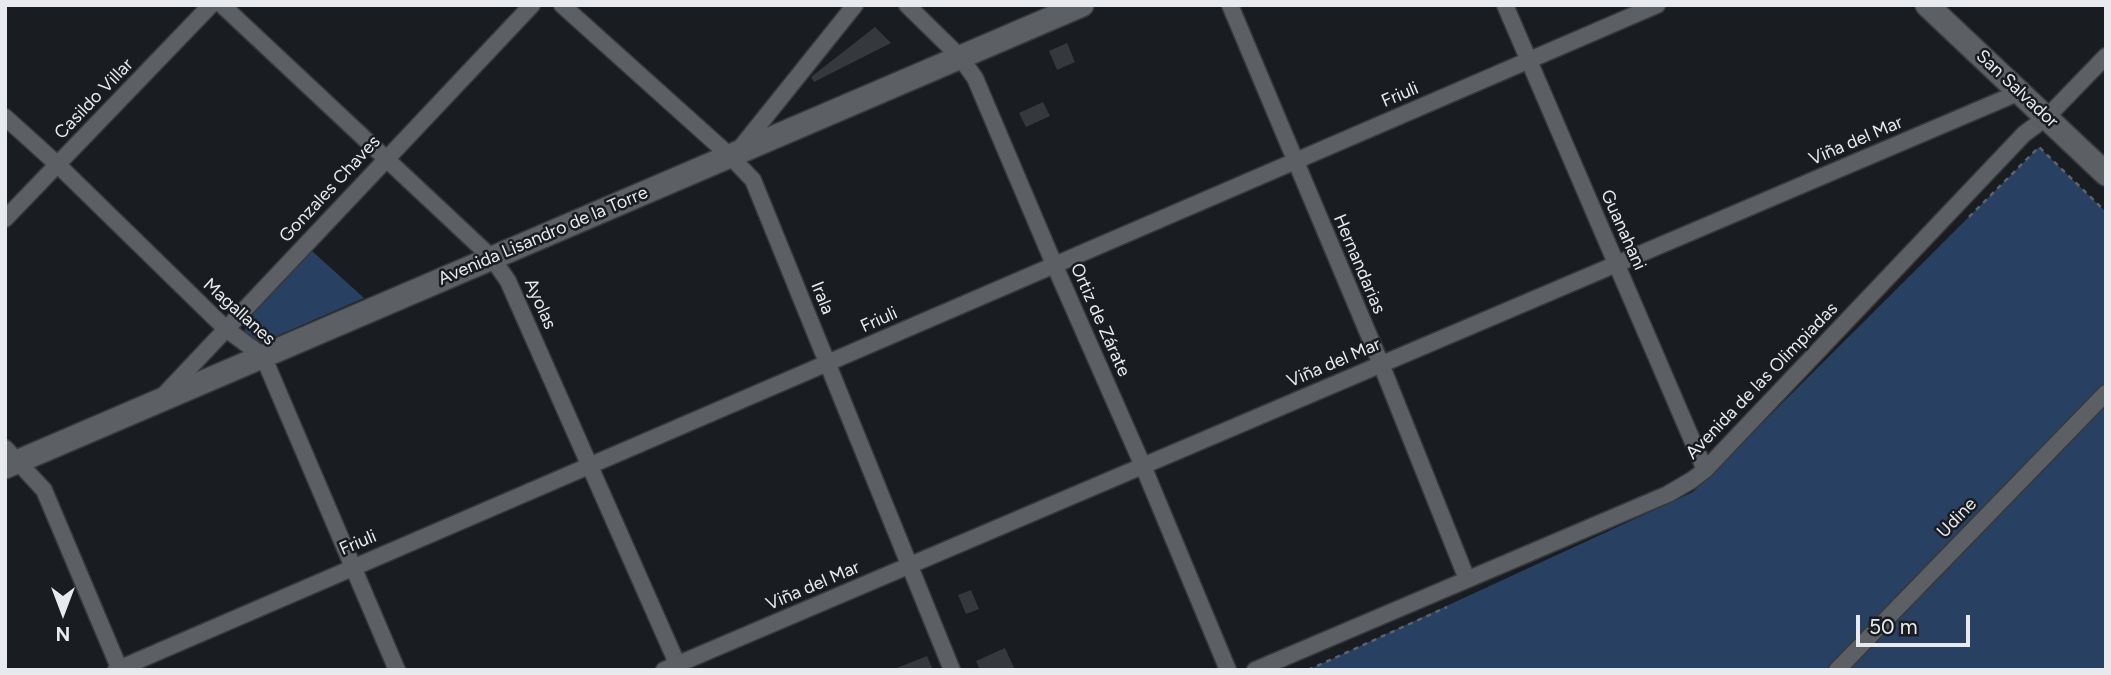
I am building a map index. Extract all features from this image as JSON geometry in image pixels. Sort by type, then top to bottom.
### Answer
[{"type":"street","name":"Casildo Villar","points":[[5,219],[211,5]]},
{"type":"street","name":"Ayolas","points":[[222,5],[492,258],[508,281],[591,464],[674,668]]},
{"type":"street","name":"Gonzales Chaves","points":[[158,401],[532,5]]},
{"type":"street","name":"Irala","points":[[562,5],[733,155],[753,180],[952,670]]},
{"type":"street","points":[[733,155],[855,5]]},
{"type":"street","name":"Ortiz de Zárate","points":[[907,5],[960,57],[975,78],[1228,670]]},
{"type":"street","name":"Avenida Lisandro de la Torre","points":[[10,458],[158,401],[1082,5]]},
{"type":"street","name":"Hernandarias","points":[[1230,5],[1381,364],[1466,579]]},
{"type":"street","name":"Guanahani","points":[[1505,5],[1705,470]]},
{"type":"street","name":"Friuli","points":[[118,669],[1657,5]]},
{"type":"street","name":"San Salvador","points":[[1927,5],[2106,174]]},
{"type":"street","name":"Avenida de las Olimpiadas","points":[[1255,670],[1668,494],[1705,470],[2024,134],[2047,117],[2106,56]]},
{"type":"street","name":"Viña del Mar","points":[[674,668],[909,565],[2020,92]]},
{"type":"street","name":"Magallanes","points":[[5,117],[226,329],[262,356],[397,670]]},
{"type":"street","name":"Udine","points":[[1837,670],[2106,393]]},
{"type":"street","points":[[10,458],[44,491],[118,669]]},
{"type":"path","points":[[1308,670],[1450,605]]},
{"type":"shaded area","points":[[2039,147],[2106,212],[2106,670],[1308,670],[1693,492]]},
{"type":"shaded area","points":[[312,251],[364,298],[263,342],[254,341],[245,333],[246,320]]},
{"type":"building","points":[[875,27],[891,43],[814,82],[811,77]]},
{"type":"building","points":[[1067,43],[1075,62],[1057,70],[1049,51]]},
{"type":"building","points":[[1043,102],[1050,116],[1026,127],[1019,113]]},
{"type":"building","points":[[971,590],[979,609],[966,614],[958,595]]},
{"type":"building","points":[[1005,648],[1015,670],[980,670],[976,661]]},
{"type":"building","points":[[927,656],[933,670],[894,670],[894,669]]}]
